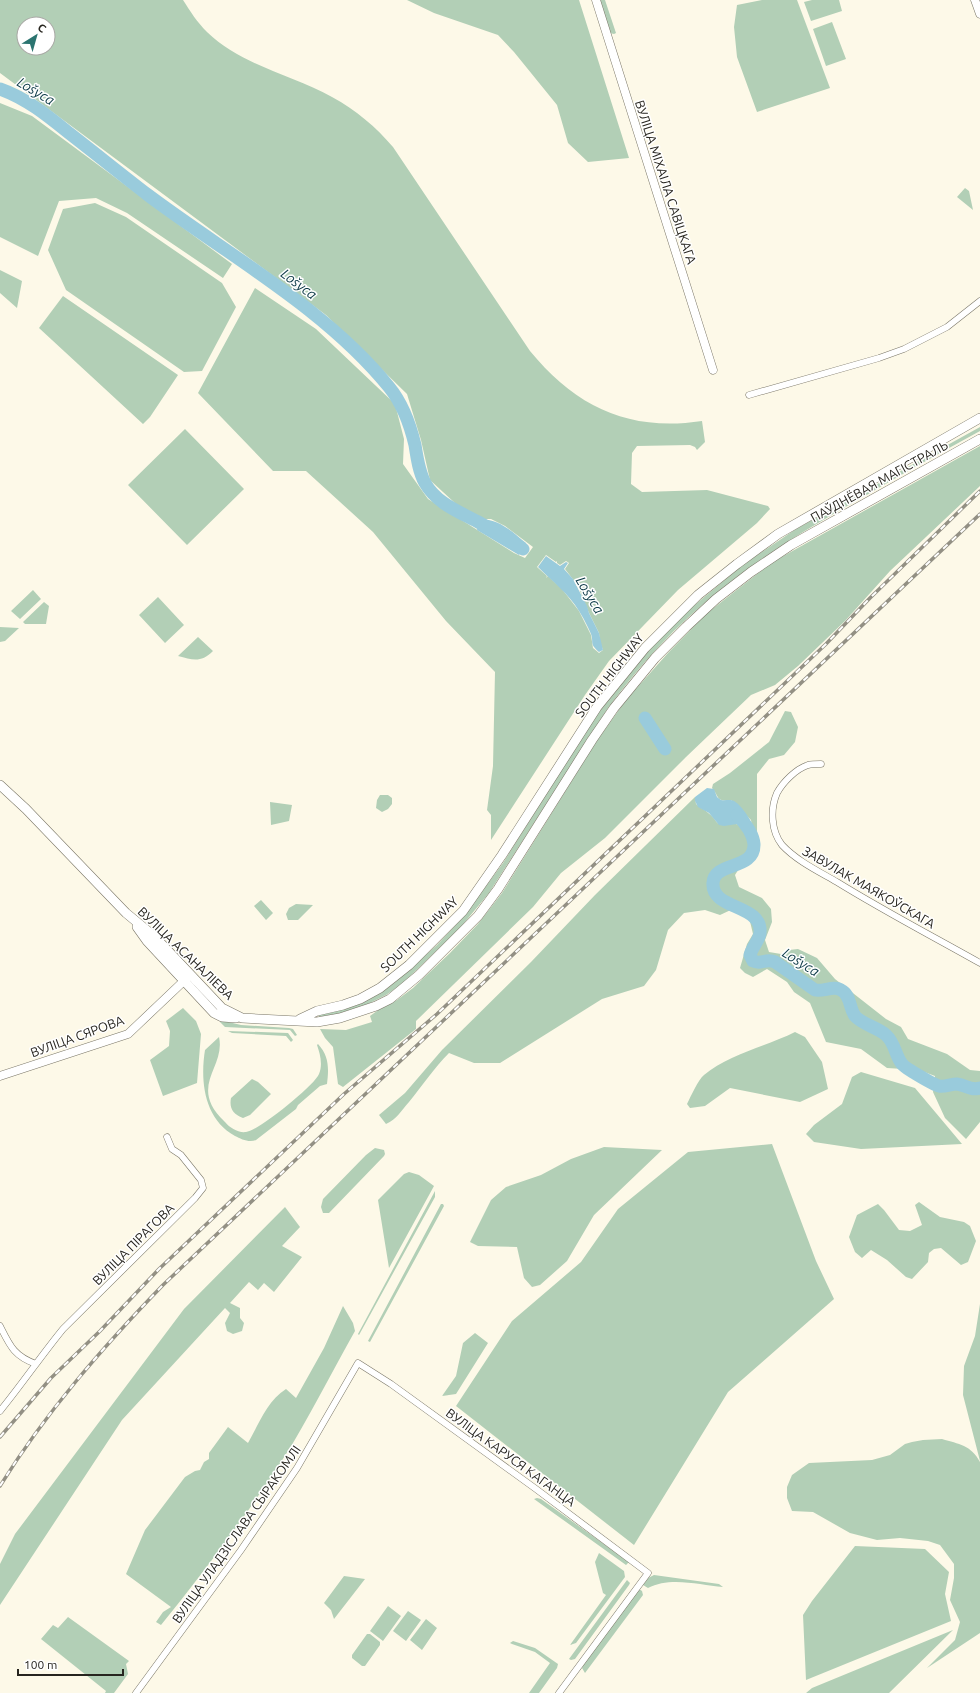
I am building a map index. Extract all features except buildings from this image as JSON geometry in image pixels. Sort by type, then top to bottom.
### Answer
[{"type":"main road","name":"SOUTH HIGHWAY","points":[[299,1020],[317,1011],[343,1005],[360,999],[380,988],[409,965],[458,916],[478,891],[597,707],[645,648],[698,595],[778,534],[980,418]]},
{"type":"main road","name":"SOUTH HIGHWAY","points":[[299,1020],[317,1022],[340,1018],[376,1006],[400,991],[441,954],[478,916],[498,889],[592,740],[629,688],[655,658],[716,599],[751,572],[791,545],[980,439]]},
{"type":"main road","name":"ВУЛІЦА АСАНАЛІЕВА","points":[[0,785],[26,809],[126,913],[147,941],[187,978],[214,1013],[222,1017],[299,1020]]},
{"type":"street","name":"ВУЛІЦА МІХАІЛА САВІЦКАГА","points":[[596,0],[713,370]]},
{"type":"street","points":[[976,0],[980,14]]},
{"type":"street","points":[[749,395],[893,354],[934,335],[960,318],[980,301]]},
{"type":"street","name":"ЗАВУЛАК МАЯКОЎСКАГА","points":[[821,764],[808,765],[798,771],[786,781],[778,792],[773,804],[772,814],[774,829],[781,844],[797,858],[875,905],[980,962]]},
{"type":"street","name":"ВУЛІЦА СЯРОВА","points":[[0,1076],[128,1034],[187,978]]},
{"type":"street","name":"ВУЛІЦА ПІРАГОВА","points":[[36,1364],[62,1329],[195,1198],[203,1188],[201,1180],[181,1155],[172,1149],[167,1137]]},
{"type":"street","points":[[0,1326],[18,1355],[23,1359],[36,1364],[0,1411]]},
{"type":"street","name":"ВУЛІЦА КАРУСЯ КАГАНЦА","points":[[358,1363],[394,1386],[648,1572],[559,1693]]},
{"type":"street","name":"ВУЛІЦА УЛАДЗІСЛАВА СЫРАКОМЛІ","points":[[136,1693],[241,1550],[297,1468],[358,1363]]},
{"type":"green space","points":[[0,0],[183,0],[200,24],[221,44],[267,69],[316,89],[341,102],[365,119],[393,147],[530,351],[548,371],[566,387],[585,401],[606,411],[628,418],[651,423],[702,421],[705,442],[697,450],[695,447],[690,445],[637,446],[632,453],[631,484],[642,492],[707,490],[768,506],[770,509],[757,523],[678,590],[609,661],[585,695],[491,840],[491,815],[487,810],[493,766],[495,672],[446,621],[373,532],[306,471],[273,471],[198,393],[255,288],[316,329],[395,404],[404,439],[403,464],[428,499],[514,553],[525,558],[533,547],[505,526],[491,519],[482,519],[456,504],[430,480],[421,440],[407,394],[326,315],[0,73]],"holes":[[[546,555],[556,562],[557,561],[560,565],[566,561],[569,563],[565,569],[578,586],[599,633],[603,650],[599,653],[593,648],[591,635],[579,611],[562,589],[548,576],[546,578],[547,576],[537,567]]]},
{"type":"green space","points":[[407,0],[579,0],[629,158],[588,162],[568,143],[557,105],[514,52],[498,35],[434,13]]},
{"type":"green space","points":[[599,0],[605,0],[616,33],[614,34],[610,33]]},
{"type":"green space","points":[[762,0],[797,0],[830,88],[757,112],[737,57],[734,27],[737,5]]},
{"type":"green space","points":[[812,0],[839,0],[842,11],[811,21],[804,2]]},
{"type":"green space","points":[[832,22],[846,59],[826,66],[813,29]]},
{"type":"green space","points":[[0,103],[32,116],[232,264],[223,278],[127,213],[96,198],[59,201],[38,256],[0,237]]},
{"type":"green space","points":[[965,188],[969,191],[973,210],[957,197]]},
{"type":"green space","points":[[95,203],[126,217],[222,283],[236,307],[202,371],[184,372],[66,290],[48,250],[63,209]]},
{"type":"green space","points":[[0,270],[22,281],[17,308],[0,293]]},
{"type":"green space","points":[[63,296],[178,375],[150,417],[143,424],[39,328]]},
{"type":"green space","points":[[980,427],[980,431],[830,516],[773,551],[736,578],[688,618],[659,646],[608,708],[489,893],[460,928],[402,984],[386,995],[364,1006],[343,1013],[319,1017],[319,1014],[379,993],[389,987],[437,945],[464,916],[503,863],[588,728],[609,698],[625,677],[662,636],[691,608],[744,564],[796,529]]},
{"type":"green space","points":[[185,429],[244,489],[187,545],[128,485]]},
{"type":"green space","points":[[980,446],[980,486],[890,571],[845,621],[798,666],[775,685],[751,695],[605,838],[561,873],[533,907],[416,1021],[416,1029],[343,1087],[338,1084],[333,1047],[325,1038],[320,1029],[346,1030],[372,1022],[370,1016],[381,1008],[397,1000],[413,988],[478,924],[502,893],[596,742],[626,700],[668,653],[706,614],[771,563]]},
{"type":"green space","points":[[33,590],[41,599],[20,619],[11,611]]},
{"type":"green space","points":[[158,597],[184,625],[165,643],[139,615]]},
{"type":"green space","points":[[44,602],[49,606],[46,624],[25,624],[23,622]]},
{"type":"green space","points":[[0,627],[19,628],[5,641],[0,642]]},
{"type":"green space","points":[[198,637],[213,651],[209,655],[197,660],[178,656]]},
{"type":"green space","points":[[785,711],[791,712],[798,727],[795,742],[784,755],[769,759],[757,774],[757,831],[750,851],[735,875],[739,887],[762,898],[771,909],[772,922],[765,940],[769,952],[781,954],[789,950],[798,949],[817,958],[835,979],[886,1019],[901,1027],[908,1039],[947,1054],[970,1070],[980,1071],[980,1122],[966,1139],[945,1118],[933,1092],[935,1076],[919,1070],[887,1068],[861,1049],[826,1042],[810,1003],[794,992],[787,982],[767,969],[753,977],[745,973],[740,968],[747,944],[753,934],[748,913],[735,908],[720,915],[705,910],[684,913],[668,930],[656,970],[644,986],[602,999],[500,1063],[474,1063],[449,1053],[399,1114],[386,1124],[379,1115],[405,1093],[442,1050],[531,962],[595,895],[695,797],[696,804],[706,811],[718,823],[723,825],[735,823],[743,829],[752,827],[751,820],[731,800],[722,800],[718,798],[712,788],[713,784],[730,773],[769,742]]},
{"type":"green space","points":[[380,795],[388,795],[392,798],[392,804],[388,809],[382,812],[376,808],[377,800]]},
{"type":"green space","points":[[270,802],[292,805],[289,821],[271,825]]},
{"type":"green space","points":[[261,900],[273,913],[266,920],[254,906]]},
{"type":"green space","points":[[296,904],[313,905],[298,920],[288,920],[286,914],[289,908]]},
{"type":"green space","points":[[183,1008],[196,1021],[201,1034],[197,1083],[163,1096],[150,1060],[169,1046],[170,1031],[166,1021]]},
{"type":"green space","points":[[220,1020],[241,1025],[289,1028],[293,1029],[297,1035],[295,1036],[290,1030],[225,1027]]},
{"type":"green space","points":[[228,1031],[288,1033],[293,1040],[291,1042],[286,1036],[232,1033]]},
{"type":"green space","points":[[795,1032],[805,1037],[822,1062],[828,1089],[800,1102],[730,1088],[705,1106],[690,1108],[687,1104],[702,1077],[714,1068],[736,1056]]},
{"type":"green space","points":[[219,1037],[220,1048],[218,1058],[208,1087],[209,1098],[214,1109],[227,1124],[237,1131],[246,1132],[252,1130],[273,1117],[315,1080],[321,1067],[318,1044],[324,1053],[327,1062],[327,1084],[320,1086],[298,1105],[296,1109],[256,1140],[248,1141],[235,1136],[225,1129],[217,1120],[206,1098],[204,1086],[203,1074],[205,1050]]},
{"type":"green space","points":[[861,1072],[915,1088],[962,1144],[861,1149],[814,1142],[806,1134],[814,1125],[842,1104],[852,1077]]},
{"type":"green space","points":[[252,1079],[258,1082],[271,1094],[250,1115],[243,1118],[232,1110],[231,1098]]},
{"type":"green space","points":[[772,1144],[816,1261],[834,1299],[728,1392],[634,1545],[456,1406],[512,1321],[581,1262],[618,1209],[688,1152]]},
{"type":"green space","points":[[604,1147],[662,1150],[594,1215],[567,1261],[540,1285],[532,1287],[524,1278],[517,1247],[478,1246],[470,1242],[491,1200],[506,1187],[541,1175],[571,1159]]},
{"type":"green space","points":[[375,1148],[384,1150],[384,1156],[329,1213],[323,1213],[321,1207],[323,1199],[366,1155]]},
{"type":"green space","points":[[409,1172],[419,1175],[434,1186],[389,1268],[378,1200],[404,1174]]},
{"type":"green space","points":[[435,1191],[435,1197],[359,1335],[358,1334]]},
{"type":"green space","points":[[919,1202],[940,1217],[964,1222],[970,1226],[976,1241],[968,1262],[961,1265],[941,1248],[934,1249],[929,1253],[928,1262],[912,1279],[906,1277],[887,1260],[871,1250],[862,1258],[855,1252],[849,1237],[857,1215],[878,1204],[899,1230],[910,1231],[922,1225],[915,1205]]},
{"type":"green space","points":[[441,1204],[444,1206],[370,1342],[368,1341]]},
{"type":"green space","points":[[285,1207],[300,1227],[282,1246],[302,1257],[274,1292],[264,1283],[258,1290],[249,1282],[230,1303],[240,1308],[240,1318],[244,1323],[242,1331],[233,1334],[227,1331],[225,1323],[230,1313],[225,1308],[122,1420],[0,1605],[0,1564],[15,1534],[184,1309]]},
{"type":"green space","points":[[980,1304],[980,1461],[963,1395],[964,1366],[975,1336]]},
{"type":"green space","points":[[343,1306],[353,1323],[355,1331],[301,1429],[278,1467],[246,1513],[213,1559],[161,1625],[156,1622],[163,1612],[171,1607],[126,1574],[145,1530],[185,1477],[195,1471],[200,1470],[204,1462],[209,1459],[209,1453],[228,1427],[248,1443],[264,1413],[279,1394],[286,1389],[296,1398],[324,1348]]},
{"type":"green space","points":[[475,1333],[488,1343],[456,1394],[442,1396],[456,1376],[463,1343]]},
{"type":"green space","points":[[942,1439],[959,1444],[969,1449],[980,1462],[980,1633],[927,1668],[955,1640],[960,1622],[950,1600],[954,1578],[954,1564],[940,1545],[928,1541],[900,1538],[877,1540],[850,1533],[813,1512],[792,1511],[787,1498],[787,1487],[792,1475],[809,1463],[872,1460],[890,1455],[905,1444],[923,1440]]},
{"type":"green space","points":[[534,1499],[541,1499],[629,1562],[626,1565]]},
{"type":"green space","points":[[855,1546],[925,1549],[949,1572],[945,1594],[951,1621],[806,1680],[803,1615],[812,1601]]},
{"type":"green space","points":[[599,1553],[624,1571],[625,1577],[576,1643],[570,1645],[606,1595],[603,1593],[595,1562]]},
{"type":"green space","points":[[654,1575],[719,1584],[723,1587],[685,1582],[666,1582],[648,1588],[643,1585],[648,1578]]},
{"type":"green space","points":[[344,1576],[365,1579],[334,1619],[331,1610],[324,1603]]},
{"type":"green space","points":[[627,1580],[630,1583],[629,1585],[575,1659],[569,1659]]},
{"type":"green space","points":[[639,1589],[642,1591],[643,1595],[585,1673],[582,1668],[585,1662]]},
{"type":"green space","points":[[388,1606],[401,1616],[383,1641],[370,1631]]},
{"type":"green space","points":[[408,1611],[421,1620],[406,1641],[393,1631]]},
{"type":"green space","points":[[68,1617],[129,1661],[126,1664],[128,1674],[114,1693],[105,1693],[106,1691],[41,1639],[53,1625],[58,1628]]},
{"type":"green space","points":[[426,1619],[437,1628],[422,1650],[410,1640]]},
{"type":"green space","points":[[953,1630],[889,1693],[806,1693],[812,1688]]},
{"type":"green space","points":[[367,1634],[370,1634],[380,1642],[380,1645],[365,1666],[362,1666],[352,1658],[352,1655]]},
{"type":"green space","points":[[513,1641],[535,1648],[558,1664],[557,1668],[539,1693],[529,1693],[550,1663],[535,1652],[510,1643]]},
{"type":"water","points":[[482,519],[500,524],[526,543],[519,555],[477,530],[479,522]]},
{"type":"water","points":[[546,556],[560,566],[566,562],[568,563],[564,569],[573,579],[587,606],[599,633],[603,650],[599,652],[594,647],[587,625],[575,605],[538,567]]},
{"type":"water","points":[[707,788],[714,789],[717,797],[721,800],[732,800],[737,803],[748,817],[752,827],[743,829],[737,824],[724,826],[719,825],[709,813],[698,807],[695,797]]},
{"type":"waterway","name":"Lošyca","points":[[0,89],[19,97],[45,114],[148,195],[275,284],[336,333],[364,359],[389,387],[398,400],[411,429],[421,474],[425,483],[436,497],[450,507],[523,549]]},
{"type":"waterway","name":"Lošyca","points":[[645,718],[665,749]]},
{"type":"waterway","name":"Lošyca","points":[[737,815],[746,825],[752,836],[754,844],[753,853],[742,862],[720,871],[715,876],[713,883],[715,892],[720,898],[754,917],[759,924],[760,933],[750,955],[753,961],[775,962],[815,990],[835,988],[844,992],[847,995],[855,1016],[862,1022],[886,1035],[902,1064],[926,1080],[939,1086],[957,1084],[971,1088],[980,1088]]},
{"type":"railway","points":[[0,1437],[51,1378],[100,1331],[159,1269],[344,1094],[437,1014],[826,644],[870,598],[980,491]]},
{"type":"railway","points":[[0,1486],[36,1432],[76,1381],[97,1356],[163,1285],[980,514]]}]
